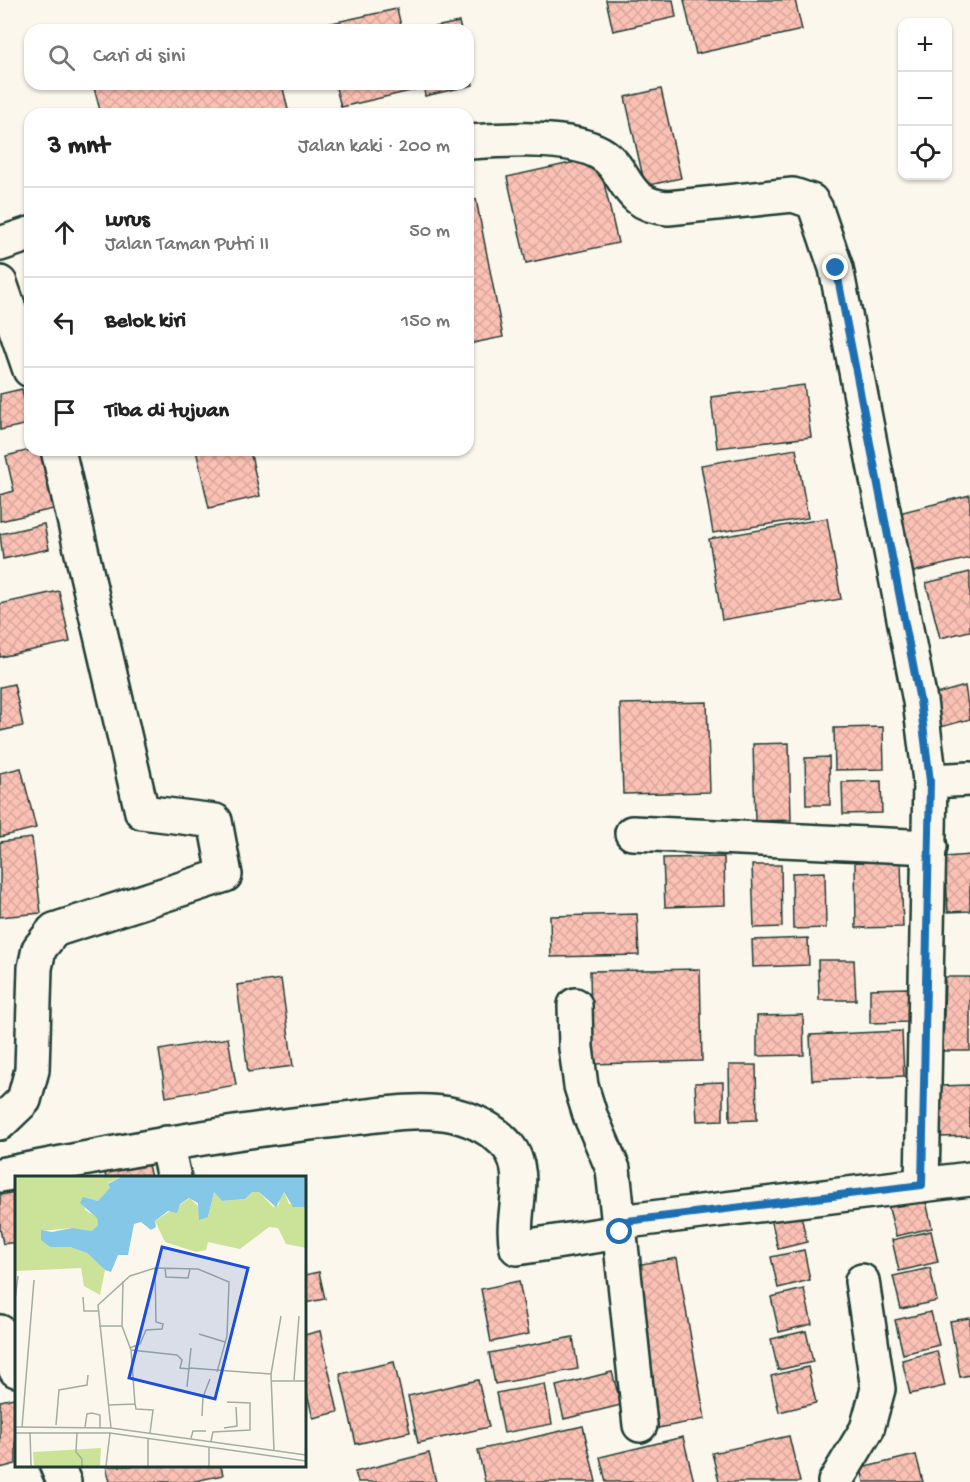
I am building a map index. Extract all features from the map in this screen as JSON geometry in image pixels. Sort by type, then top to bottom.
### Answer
[{"type":"street","points":[[474,142],[516,139],[584,147],[600,153],[636,196],[655,207],[668,208],[793,195],[811,201],[821,222],[836,268],[920,701],[930,781],[922,1185]]},
{"type":"street","points":[[0,244],[24,236]]},
{"type":"street","points":[[0,284],[24,353]]},
{"type":"street","points":[[0,1122],[24,1100],[32,1070],[36,968],[39,949],[54,930],[225,875],[215,821],[142,813],[59,456]]},
{"type":"street","points":[[930,781],[970,779]]},
{"type":"street","points":[[632,833],[930,847]]},
{"type":"street","points":[[575,1005],[576,1048],[581,1086],[590,1115],[613,1168],[640,1425]]},
{"type":"street","points":[[0,1175],[166,1143],[275,1126],[393,1114],[452,1115],[483,1125],[512,1152],[519,1186],[514,1224],[517,1248],[620,1227],[970,1179]]},
{"type":"street","points":[[166,1143],[174,1176]]},
{"type":"street","points":[[835,1482],[867,1429],[878,1389],[862,1281]]},
{"type":"street","points":[[0,1332],[15,1368]]},
{"type":"street","points":[[57,1467],[64,1482]]},
{"type":"building","points":[[606,0],[673,0],[676,17],[613,31]]},
{"type":"building","points":[[684,0],[795,0],[802,30],[696,54]]},
{"type":"building","points":[[397,9],[401,24],[327,24]]},
{"type":"building","points":[[661,89],[681,178],[645,186],[625,97]]},
{"type":"building","points":[[95,90],[283,90],[288,108],[99,108]]},
{"type":"building","points":[[337,90],[415,90],[341,107]]},
{"type":"building","points":[[424,90],[451,90],[425,96]]},
{"type":"building","points":[[598,157],[618,243],[526,263],[507,177]]},
{"type":"building","points":[[476,199],[503,337],[474,343],[474,200]]},
{"type":"building","points":[[804,385],[811,437],[717,448],[711,397]]},
{"type":"building","points":[[22,389],[24,425],[0,430],[0,394]]},
{"type":"building","points":[[796,449],[808,518],[713,533],[701,465]]},
{"type":"building","points":[[24,452],[24,456],[46,456],[58,508],[0,521],[0,495],[14,491],[6,456]]},
{"type":"building","points":[[197,456],[251,456],[260,496],[209,508]]},
{"type":"building","points":[[970,495],[970,558],[913,572],[899,513]]},
{"type":"building","points":[[827,518],[841,599],[722,620],[709,539]]},
{"type":"building","points":[[44,524],[49,549],[3,559],[0,534]]},
{"type":"building","points":[[970,572],[970,631],[940,638],[926,583]]},
{"type":"building","points":[[59,591],[70,642],[0,657],[0,604]]},
{"type":"building","points":[[14,684],[23,726],[0,731],[0,687]]},
{"type":"building","points":[[965,686],[970,719],[937,728],[929,696]]},
{"type":"building","points":[[707,702],[710,792],[623,794],[620,704]]},
{"type":"building","points":[[883,727],[884,769],[835,770],[834,728]]},
{"type":"building","points":[[789,743],[791,820],[755,821],[753,744]]},
{"type":"building","points":[[829,757],[830,805],[806,805],[805,758]]},
{"type":"building","points":[[21,768],[36,828],[0,837],[0,773]]},
{"type":"building","points":[[881,781],[882,813],[843,814],[842,782]]},
{"type":"building","points":[[32,838],[41,913],[0,917],[0,842]]},
{"type":"building","points":[[970,855],[970,911],[948,912],[945,857]]},
{"type":"building","points":[[724,857],[725,905],[665,907],[663,858]]},
{"type":"building","points":[[855,862],[901,862],[903,927],[856,928]]},
{"type":"building","points":[[752,865],[781,865],[782,927],[754,928]]},
{"type":"building","points":[[825,872],[826,928],[793,929],[792,873]]},
{"type":"building","points":[[637,914],[639,955],[551,957],[550,916]]},
{"type":"building","points":[[808,938],[809,965],[753,967],[752,940]]},
{"type":"building","points":[[818,960],[854,960],[856,1000],[819,1000]]},
{"type":"building","points":[[700,969],[702,1061],[592,1064],[590,971]]},
{"type":"building","points":[[945,977],[970,977],[970,1051],[943,1051]]},
{"type":"building","points":[[281,979],[293,1066],[248,1072],[237,985]]},
{"type":"building","points":[[908,988],[909,1022],[870,1023],[870,989]]},
{"type":"building","points":[[803,1015],[804,1055],[757,1056],[757,1016]]},
{"type":"building","points":[[902,1031],[904,1076],[812,1080],[810,1035]]},
{"type":"building","points":[[228,1038],[236,1085],[166,1097],[159,1050]]},
{"type":"building","points":[[729,1065],[756,1065],[757,1120],[730,1121]]},
{"type":"building","points":[[723,1082],[723,1120],[697,1121],[695,1083]]},
{"type":"building","points":[[970,1085],[970,1136],[941,1137],[939,1086]]},
{"type":"building","points":[[147,1160],[151,1176],[106,1176],[104,1169]]},
{"type":"building","points":[[15,1192],[15,1242],[3,1244],[0,1229],[0,1195]]},
{"type":"building","points":[[924,1192],[932,1228],[896,1236],[887,1201]]},
{"type":"building","points":[[799,1207],[807,1242],[778,1249],[770,1214]]},
{"type":"building","points":[[931,1231],[938,1262],[899,1271],[892,1240]]},
{"type":"building","points":[[804,1250],[810,1280],[778,1288],[771,1257]]},
{"type":"building","points":[[677,1258],[705,1419],[653,1429],[635,1265]]},
{"type":"building","points":[[930,1268],[937,1301],[901,1309],[893,1276]]},
{"type":"building","points":[[319,1272],[325,1299],[306,1303],[306,1275]]},
{"type":"building","points":[[519,1281],[529,1334],[491,1342],[481,1289]]},
{"type":"building","points":[[804,1289],[812,1324],[779,1332],[771,1297]]},
{"type":"building","points":[[931,1312],[939,1345],[903,1354],[895,1320]]},
{"type":"building","points":[[970,1318],[970,1375],[960,1377],[950,1321]]},
{"type":"building","points":[[320,1331],[338,1412],[313,1418],[306,1390],[306,1334]]},
{"type":"building","points":[[806,1331],[813,1362],[778,1370],[771,1339]]},
{"type":"building","points":[[573,1337],[578,1369],[495,1384],[489,1353]]},
{"type":"building","points":[[937,1351],[945,1386],[910,1394],[902,1360]]},
{"type":"building","points":[[394,1362],[410,1432],[356,1444],[340,1374]]},
{"type":"building","points":[[808,1367],[816,1403],[779,1412],[771,1376]]},
{"type":"building","points":[[612,1372],[621,1405],[564,1419],[556,1386]]},
{"type":"building","points":[[478,1380],[489,1427],[418,1443],[408,1396]]},
{"type":"building","points":[[545,1384],[552,1424],[504,1433],[496,1393]]},
{"type":"building","points":[[14,1398],[15,1464],[0,1468],[0,1401]]},
{"type":"building","points":[[583,1426],[596,1482],[485,1482],[478,1450]]},
{"type":"building","points":[[789,1436],[800,1482],[719,1482],[712,1453]]},
{"type":"building","points":[[683,1437],[694,1482],[606,1482],[600,1457]]},
{"type":"building","points":[[429,1453],[436,1482],[358,1482],[355,1472]]},
{"type":"building","points":[[916,1455],[923,1482],[864,1482],[861,1468]]},
{"type":"building","points":[[106,1467],[221,1467],[223,1475],[191,1482],[110,1482]]},
{"type":"route","points":[[620,1232],[619,1222],[922,1185],[930,781],[920,701],[836,268]]}]
